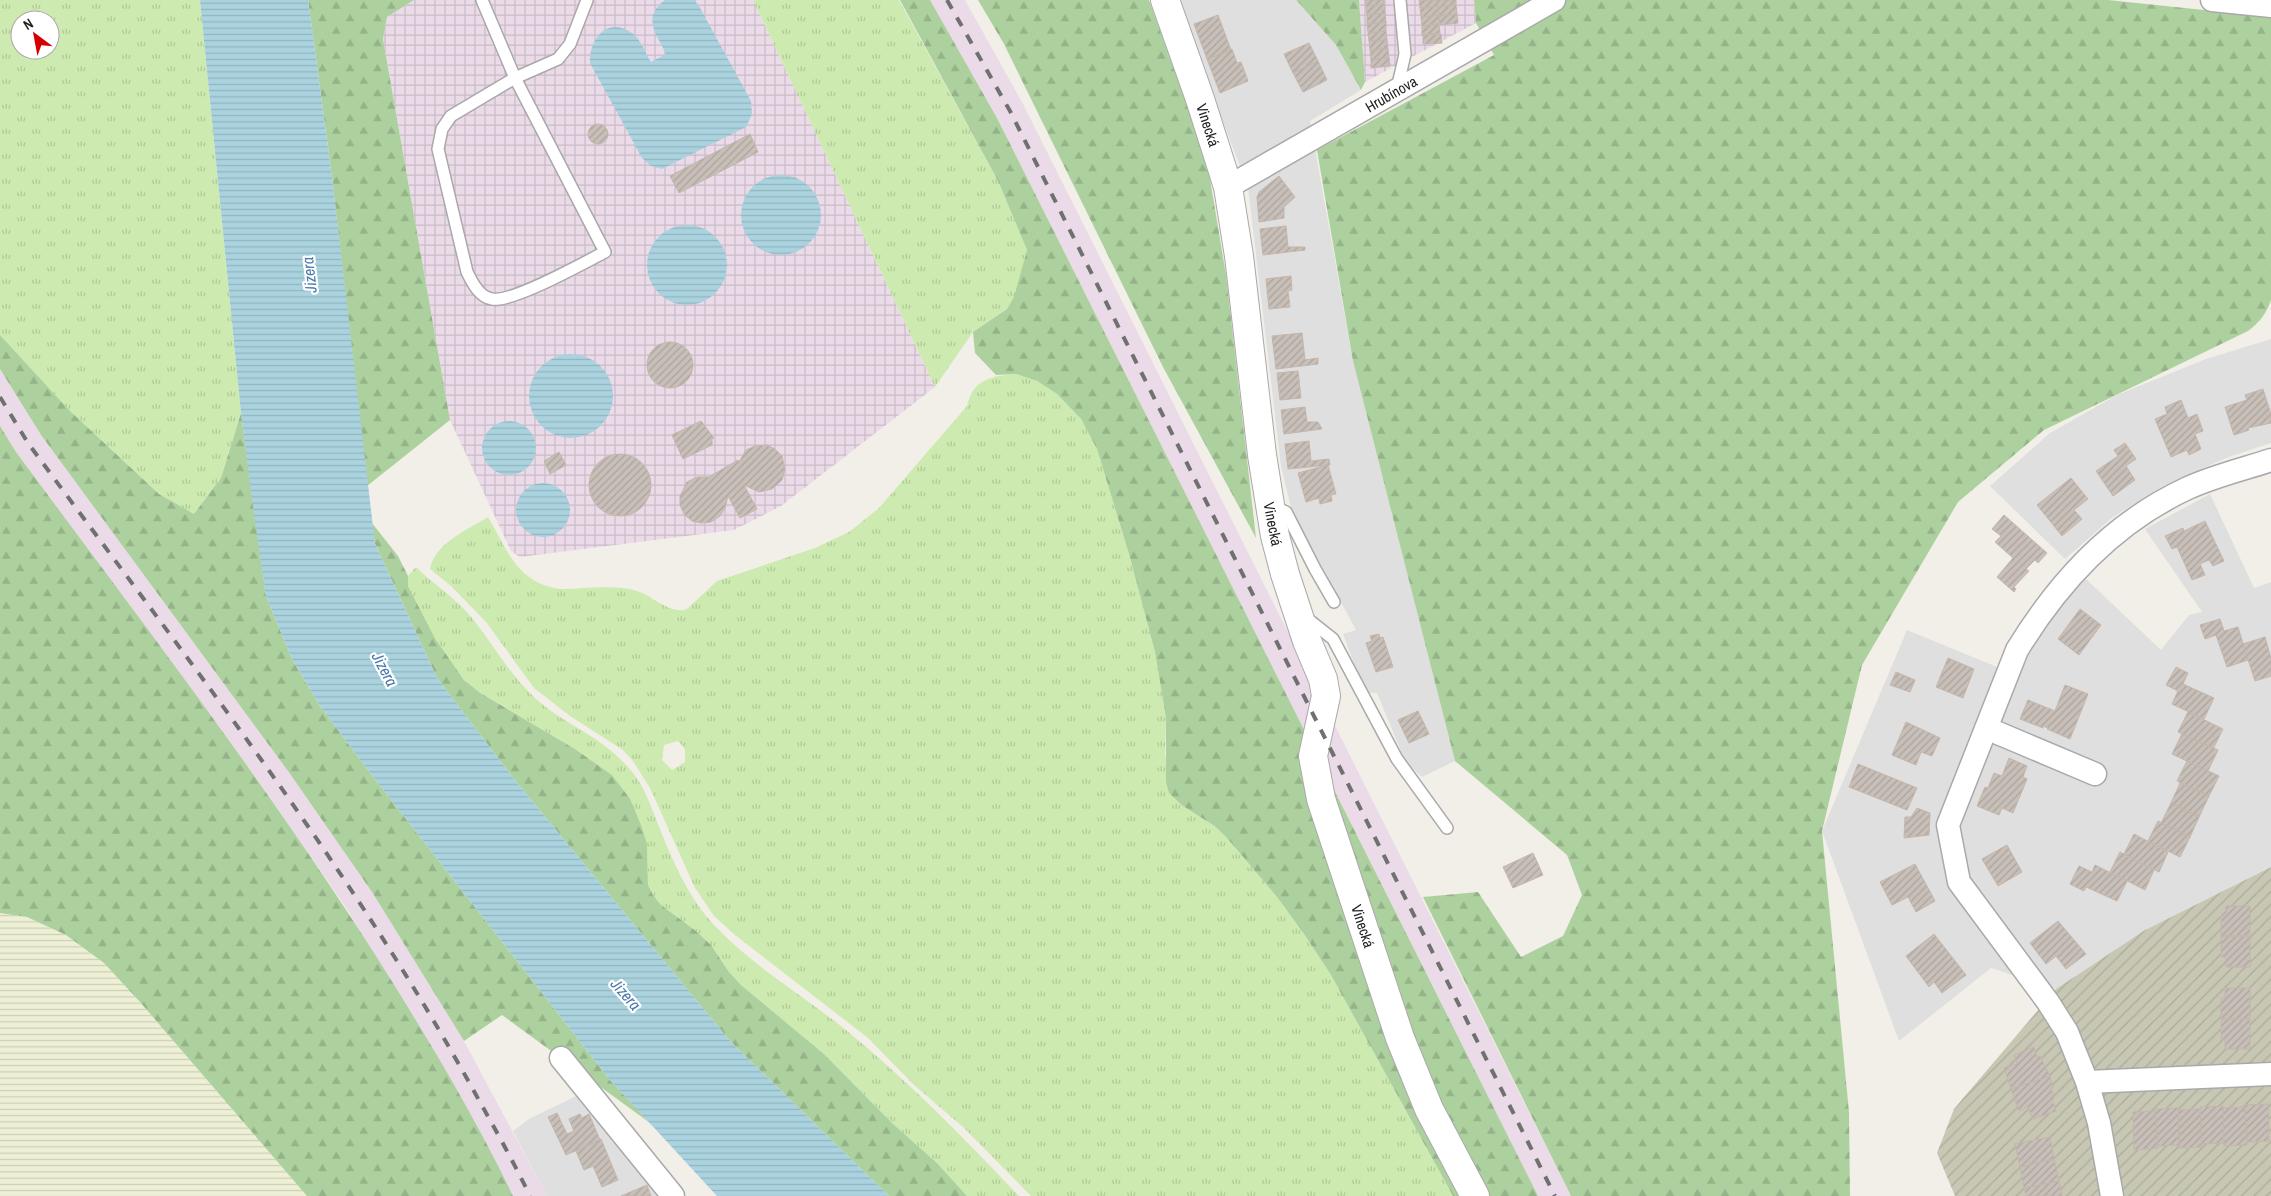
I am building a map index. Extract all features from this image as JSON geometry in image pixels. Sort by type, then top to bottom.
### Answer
[{"type":"street","name":"Vinecká","points":[[1165,0],[1200,98],[1228,187],[1239,256],[1269,504],[1275,536],[1297,610],[1323,679],[1326,696],[1313,756],[1321,799],[1400,1038],[1429,1109],[1476,1196]]},
{"type":"street","name":"Hrubínova","points":[[1228,187],[1554,0]]},
{"type":"street","points":[[2212,0],[2271,6]]},
{"type":"street","points":[[2112,1196],[2099,1123],[2087,1082],[2067,1032],[2048,1002],[1959,882],[1948,825],[2016,650],[2047,604],[2085,560],[2131,521],[2170,497],[2191,487],[2271,460]]},
{"type":"street","points":[[1986,728],[2095,774]]},
{"type":"street","points":[[561,1058],[673,1196]]},
{"type":"street","points":[[2087,1082],[2271,1074]]},
{"type":"lane","points":[[482,0],[515,78],[605,252],[509,298],[491,299],[476,289],[467,272],[438,149],[442,129],[451,116],[515,78],[558,59],[570,44],[587,0]]},
{"type":"lane","points":[[1397,91],[1405,54],[1400,0]]},
{"type":"lane","points":[[1269,504],[1286,512],[1314,569],[1334,602]]},
{"type":"lane","points":[[1297,610],[1333,639],[1396,759],[1447,828]]},
{"type":"shaded area","points":[[414,0],[753,0],[935,387],[781,506],[734,530],[520,557],[511,551],[450,420],[383,39],[387,17]]},
{"type":"shaded area","points":[[930,0],[965,0],[1023,104],[1571,1196],[1538,1196],[997,118]]},
{"type":"shaded area","points":[[1176,0],[1296,0],[1336,45],[1361,90],[1310,121],[1353,361],[1455,761],[1422,777],[1406,763],[1377,693],[1365,693],[1343,634],[1356,630],[1292,512],[1281,466],[1248,187]]},
{"type":"shaded area","points":[[1359,0],[1474,0],[1476,23],[1365,82]]},
{"type":"shaded area","points":[[2271,339],[2271,443],[2226,458],[2165,485],[2113,517],[2065,559],[1990,486],[2050,433],[2117,395],[2206,359]]},
{"type":"shaded area","points":[[0,369],[41,435],[288,771],[372,892],[464,1041],[547,1196],[513,1196],[347,909],[264,789],[16,452],[0,426]]},
{"type":"shaded area","points":[[2210,494],[2254,588],[2271,582],[2271,867],[2145,930],[2056,989],[1991,968],[1899,1041],[1822,831],[1907,630],[2019,676],[2032,647],[2053,614],[2085,578],[2161,650],[2189,615],[2202,612],[2145,529]]},
{"type":"shaded area","points":[[2271,867],[2271,1196],[1955,1196],[1937,1153],[1954,1109],[2056,989],[2145,930]]},
{"type":"shaded area","points":[[0,913],[27,917],[66,935],[104,963],[140,1002],[307,1196],[0,1196]]},
{"type":"shaded area","points":[[580,1094],[665,1196],[547,1196],[513,1131],[529,1119]]},
{"type":"green space","points":[[0,0],[200,0],[241,413],[221,478],[194,515],[159,494],[70,411],[0,335]]},
{"type":"green space","points":[[308,0],[414,0],[387,17],[383,39],[450,420],[367,486],[332,177]]},
{"type":"green space","points":[[753,0],[899,0],[998,181],[1027,250],[1015,297],[1007,309],[973,332],[935,387]]},
{"type":"green space","points":[[900,0],[930,0],[997,118],[1538,1196],[1453,1196],[1331,975],[1304,934],[1277,897],[1227,838],[1216,827],[1183,806],[1169,793],[1166,782],[1166,718],[1155,652],[1129,554],[1097,449],[1081,419],[1057,394],[1037,381],[1016,374],[996,375],[975,353],[973,332],[1007,309],[1014,297],[1027,250],[998,181]]},
{"type":"green space","points":[[978,0],[1149,0],[1207,161],[1226,275],[1256,538],[1163,367],[1004,44]]},
{"type":"green space","points":[[1296,0],[1359,0],[1365,82],[1361,90],[1336,45]]},
{"type":"green space","points":[[1474,0],[2108,0],[2271,17],[2271,300],[2265,314],[2248,331],[2044,430],[1958,502],[1862,665],[1822,831],[1849,1112],[1850,1196],[1571,1196],[1423,897],[1478,892],[1521,957],[1563,936],[1582,895],[1567,855],[1455,761],[1353,361],[1317,150],[1494,55],[1476,23]]},
{"type":"green space","points":[[0,335],[70,411],[159,494],[194,514],[221,478],[241,413],[266,596],[293,661],[320,706],[374,778],[610,1080],[650,1123],[502,1015],[464,1041],[372,892],[288,771],[41,435],[0,369]]},
{"type":"green space","points":[[1016,374],[1037,381],[1057,394],[1081,419],[1097,449],[1129,554],[1155,652],[1166,718],[1165,756],[1183,806],[1216,827],[1227,838],[1277,897],[1304,934],[1331,975],[1453,1196],[1031,1196],[963,1127],[914,1085],[868,1038],[735,935],[714,916],[695,888],[650,788],[633,761],[623,750],[570,716],[534,688],[486,622],[451,586],[430,569],[438,552],[445,545],[462,532],[488,517],[515,564],[533,580],[545,586],[560,589],[610,587],[629,589],[643,593],[668,607],[681,610],[687,609],[717,581],[815,548],[849,532],[879,508],[967,406],[974,390],[979,385],[991,378]],"holes":[[[678,741],[685,749],[685,762],[672,770],[662,760],[664,745]]]},
{"type":"green space","points":[[0,426],[16,452],[263,788],[356,925],[431,1045],[474,1120],[513,1196],[307,1196],[140,1002],[104,963],[66,935],[27,917],[0,913]]},
{"type":"green space","points":[[372,523],[398,556],[408,576],[408,586],[436,640],[464,680],[479,692],[575,749],[612,775],[630,799],[641,825],[647,844],[648,885],[661,905],[696,931],[711,945],[729,972],[741,985],[824,1054],[892,1123],[937,1163],[967,1196],[889,1196],[730,1041],[514,779],[437,678],[375,544]]},
{"type":"green space","points":[[416,567],[466,611],[502,659],[535,698],[610,750],[622,760],[638,779],[682,879],[714,925],[745,954],[830,1017],[891,1069],[956,1131],[1019,1196],[967,1196],[937,1163],[892,1123],[824,1054],[741,985],[729,972],[711,945],[696,931],[661,905],[648,885],[647,844],[612,775],[575,749],[471,687],[454,668],[436,640],[408,586],[408,576]]},
{"type":"water","name":"Jizera","points":[[200,0],[308,0],[332,177],[375,544],[437,678],[514,779],[730,1041],[889,1196],[717,1196],[610,1080],[374,778],[320,706],[293,661],[266,596],[255,521],[241,413]]},
{"type":"water","points":[[665,0],[694,0],[699,6],[751,101],[752,114],[746,127],[662,169],[651,166],[642,158],[590,63],[593,45],[597,38],[608,28],[615,27],[623,28],[632,33],[640,42],[651,62],[666,54],[655,33],[652,20],[654,13]]},
{"type":"water","points":[[773,175],[789,175],[810,186],[821,207],[821,223],[810,244],[789,255],[773,255],[759,249],[747,237],[741,223],[741,207],[747,193],[759,181]]},
{"type":"water","points":[[679,225],[695,225],[716,236],[727,257],[727,273],[716,294],[695,305],[679,305],[665,299],[653,287],[647,273],[647,257],[653,243],[665,231]]},
{"type":"water","points":[[571,354],[587,357],[601,366],[610,380],[613,396],[610,412],[601,426],[587,435],[571,438],[555,435],[541,426],[532,412],[529,396],[532,380],[541,366],[555,357]]},
{"type":"water","points":[[509,421],[519,423],[528,429],[534,438],[536,448],[534,458],[528,467],[519,473],[509,475],[499,473],[490,467],[484,458],[482,448],[484,438],[490,429],[499,423]]},
{"type":"water","points":[[543,483],[553,485],[562,491],[568,500],[570,510],[568,520],[562,529],[553,535],[543,537],[533,535],[524,529],[518,520],[516,510],[518,500],[524,491],[533,485]]},
{"type":"building","points":[[1365,0],[1384,0],[1384,4],[1366,6]]},
{"type":"building","points":[[1419,0],[1437,0],[1438,6],[1420,8]]},
{"type":"building","points":[[1437,0],[1456,0],[1456,5],[1438,7]]},
{"type":"building","points":[[1384,4],[1385,13],[1367,15],[1366,6]]},
{"type":"building","points":[[1456,5],[1457,14],[1439,16],[1438,7]]},
{"type":"building","points":[[1438,6],[1439,15],[1421,17],[1420,8]]},
{"type":"building","points":[[1385,13],[1386,22],[1367,24],[1367,15]]},
{"type":"building","points":[[1457,14],[1458,23],[1440,25],[1439,16]]},
{"type":"building","points":[[1218,15],[1231,50],[1207,59],[1194,24]]},
{"type":"building","points":[[1439,15],[1439,24],[1422,26],[1421,17]]},
{"type":"building","points":[[1386,22],[1386,31],[1368,33],[1367,24]]},
{"type":"building","points":[[1439,24],[1440,33],[1422,35],[1422,26]]},
{"type":"building","points":[[1386,31],[1387,40],[1369,41],[1368,33]]},
{"type":"building","points":[[1441,34],[1442,43],[1423,44],[1423,35]]},
{"type":"building","points":[[1387,40],[1388,49],[1370,50],[1369,41]]},
{"type":"building","points":[[1309,43],[1318,61],[1293,73],[1284,54]]},
{"type":"building","points":[[1232,49],[1237,63],[1241,62],[1248,81],[1220,93],[1207,59]]},
{"type":"building","points":[[1388,49],[1389,58],[1371,59],[1370,50]]},
{"type":"building","points":[[1389,58],[1390,66],[1371,68],[1371,59]]},
{"type":"building","points":[[1318,61],[1327,80],[1303,92],[1293,73]]},
{"type":"building","points":[[594,124],[602,124],[608,130],[608,138],[602,144],[594,144],[588,138],[588,130]]},
{"type":"building","points":[[750,134],[758,152],[679,193],[670,176]]},
{"type":"building","points":[[1279,176],[1295,197],[1284,207],[1284,218],[1259,222],[1257,197],[1259,192]]},
{"type":"building","points":[[1286,226],[1288,247],[1305,247],[1305,250],[1263,255],[1260,229]]},
{"type":"building","points":[[1291,276],[1292,290],[1288,291],[1290,307],[1269,309],[1266,279]]},
{"type":"building","points":[[1302,333],[1305,360],[1318,358],[1318,364],[1276,369],[1272,336]]},
{"type":"building","points":[[670,342],[683,346],[689,352],[693,365],[689,378],[683,384],[670,388],[657,384],[651,378],[647,365],[651,352],[657,346]]},
{"type":"building","points":[[1298,371],[1301,398],[1280,400],[1277,373]]},
{"type":"building","points":[[2263,389],[2271,414],[2271,423],[2248,428],[2249,430],[2234,435],[2225,407],[2247,400],[2245,395]]},
{"type":"building","points":[[2181,400],[2188,418],[2197,414],[2203,431],[2195,434],[2201,449],[2189,455],[2187,450],[2171,457],[2155,419],[2167,414],[2165,407]]},
{"type":"building","points":[[1305,407],[1307,422],[1318,422],[1322,429],[1284,434],[1281,410]]},
{"type":"building","points":[[701,421],[714,438],[712,439],[712,445],[683,459],[672,435]]},
{"type":"building","points":[[1309,441],[1311,461],[1329,459],[1330,465],[1288,469],[1285,444]]},
{"type":"building","points":[[2125,443],[2136,459],[2126,466],[2135,480],[2113,496],[2096,471],[2118,456],[2114,450]]},
{"type":"building","points":[[767,445],[775,449],[782,456],[785,469],[782,480],[772,489],[759,492],[744,485],[757,509],[740,518],[728,496],[725,508],[720,516],[711,522],[701,523],[692,521],[684,514],[680,505],[680,496],[687,482],[697,477],[709,477],[738,460],[739,462],[746,450],[755,446]]},
{"type":"building","points":[[559,452],[566,465],[550,474],[544,461]]},
{"type":"building","points":[[620,454],[632,457],[642,463],[648,473],[651,485],[648,497],[642,507],[632,513],[620,516],[608,513],[598,507],[592,497],[589,485],[592,473],[598,463],[608,457]]},
{"type":"building","points":[[1328,465],[1336,494],[1331,495],[1332,501],[1320,504],[1319,498],[1306,502],[1298,473]]},
{"type":"building","points":[[2071,478],[2088,499],[2074,510],[2082,519],[2062,536],[2037,505]]},
{"type":"building","points":[[2004,515],[2047,553],[2038,563],[2035,560],[2026,569],[2029,571],[2014,587],[2016,589],[2014,592],[1997,577],[2013,558],[1995,542],[2001,536],[1992,529]]},
{"type":"building","points":[[2205,521],[2224,561],[2213,566],[2209,560],[2200,564],[2205,575],[2192,580],[2177,547],[2172,549],[2165,536],[2183,528],[2184,531]]},
{"type":"building","points":[[2080,609],[2101,625],[2079,655],[2058,639]]},
{"type":"building","points":[[2220,619],[2224,631],[2238,627],[2248,660],[2227,667],[2216,635],[2205,639],[2200,625]]},
{"type":"building","points":[[1379,634],[1380,638],[1383,637],[1393,667],[1376,672],[1366,643],[1372,641],[1370,636]]},
{"type":"building","points":[[2265,637],[2271,658],[2271,676],[2255,681],[2243,644]]},
{"type":"building","points":[[1948,658],[1974,669],[1963,698],[1936,687]]},
{"type":"building","points":[[2176,667],[2188,673],[2183,684],[2214,698],[2204,719],[2172,704],[2178,691],[2166,685]]},
{"type":"building","points":[[1896,672],[1915,680],[1910,692],[1890,685]]},
{"type":"building","points":[[2065,685],[2088,694],[2070,739],[2043,726],[2043,728],[2020,719],[2028,700],[2055,711]]},
{"type":"building","points":[[1418,711],[1429,734],[1409,743],[1398,720]]},
{"type":"building","points":[[2188,712],[2223,729],[2213,749],[2178,732]]},
{"type":"building","points":[[1906,722],[1940,738],[1932,756],[1921,752],[1916,765],[1892,755]]},
{"type":"building","points":[[2182,734],[2218,750],[2208,771],[2172,754]]},
{"type":"building","points":[[2009,758],[2027,766],[2023,777],[2027,779],[2013,813],[2002,808],[1999,815],[1977,806],[1985,787],[1988,788],[1994,773],[2002,776]]},
{"type":"building","points":[[2187,761],[2219,776],[2209,796],[2177,781]]},
{"type":"building","points":[[1858,764],[1917,788],[1907,810],[1849,787]]},
{"type":"building","points":[[2180,783],[2209,796],[2199,817],[2171,803]]},
{"type":"building","points":[[2171,803],[2199,817],[2190,837],[2161,823]]},
{"type":"building","points":[[1917,808],[1930,813],[1929,835],[1904,838],[1905,817],[1911,817]]},
{"type":"building","points":[[2158,821],[2190,837],[2180,857],[2148,841]]},
{"type":"building","points":[[2134,834],[2168,852],[2159,872],[2124,854]]},
{"type":"building","points":[[2007,845],[2022,872],[1998,886],[1982,859]]},
{"type":"building","points":[[2120,852],[2154,870],[2145,890],[2110,872]]},
{"type":"building","points":[[1533,853],[1543,875],[1513,888],[1503,867]]},
{"type":"building","points":[[1915,864],[1935,901],[1916,912],[1908,897],[1892,905],[1880,882]]},
{"type":"building","points":[[2095,865],[2127,881],[2117,901],[2086,887],[2084,891],[2070,884],[2079,866],[2092,872]]},
{"type":"building","points":[[2226,906],[2250,906],[2250,936],[2221,936],[2221,916],[2226,916]]},
{"type":"building","points":[[2058,921],[2086,954],[2066,969],[2056,956],[2046,964],[2030,943]]},
{"type":"building","points":[[1934,934],[1966,975],[1942,993],[1934,982],[1929,987],[1906,956]]},
{"type":"building","points":[[2221,936],[2250,936],[2250,967],[2226,967],[2226,957],[2221,957]]},
{"type":"building","points":[[2225,988],[2250,988],[2250,1019],[2221,1019],[2221,998],[2225,998]]},
{"type":"building","points":[[2221,1019],[2250,1019],[2250,1049],[2225,1049],[2225,1039],[2221,1039]]},
{"type":"building","points":[[2034,1047],[2037,1057],[2040,1056],[2050,1076],[2011,1089],[2004,1068],[2017,1064],[2014,1055]]},
{"type":"building","points":[[2050,1076],[2054,1098],[2052,1099],[2056,1111],[2033,1119],[2028,1107],[2019,1111],[2011,1089]]},
{"type":"building","points":[[2268,1104],[2269,1141],[2247,1142],[2244,1105]]},
{"type":"building","points":[[2223,1106],[2224,1143],[2202,1144],[2200,1107]]},
{"type":"building","points":[[2245,1107],[2247,1145],[2224,1146],[2223,1108]]},
{"type":"building","points":[[2178,1108],[2180,1145],[2158,1146],[2155,1109]]},
{"type":"building","points":[[2200,1109],[2202,1147],[2179,1148],[2178,1110]]},
{"type":"building","points":[[2155,1111],[2158,1148],[2134,1150],[2133,1112]]},
{"type":"building","points":[[557,1113],[567,1134],[574,1131],[569,1119],[580,1114],[582,1118],[589,1114],[600,1140],[566,1155],[548,1117]]},
{"type":"building","points":[[2050,1137],[2054,1159],[2020,1167],[2015,1144]]},
{"type":"building","points":[[601,1139],[618,1180],[602,1187],[593,1166],[584,1170],[576,1151]]},
{"type":"building","points":[[2054,1159],[2059,1181],[2024,1188],[2020,1167]]},
{"type":"building","points":[[2059,1181],[2062,1196],[2026,1196],[2024,1188]]},
{"type":"building","points":[[647,1185],[651,1196],[621,1196]]},
{"type":"railway","points":[[947,0],[1010,111],[1555,1196]]},
{"type":"railway","points":[[0,397],[28,443],[207,685],[323,848],[431,1017],[494,1127],[530,1196]]}]
